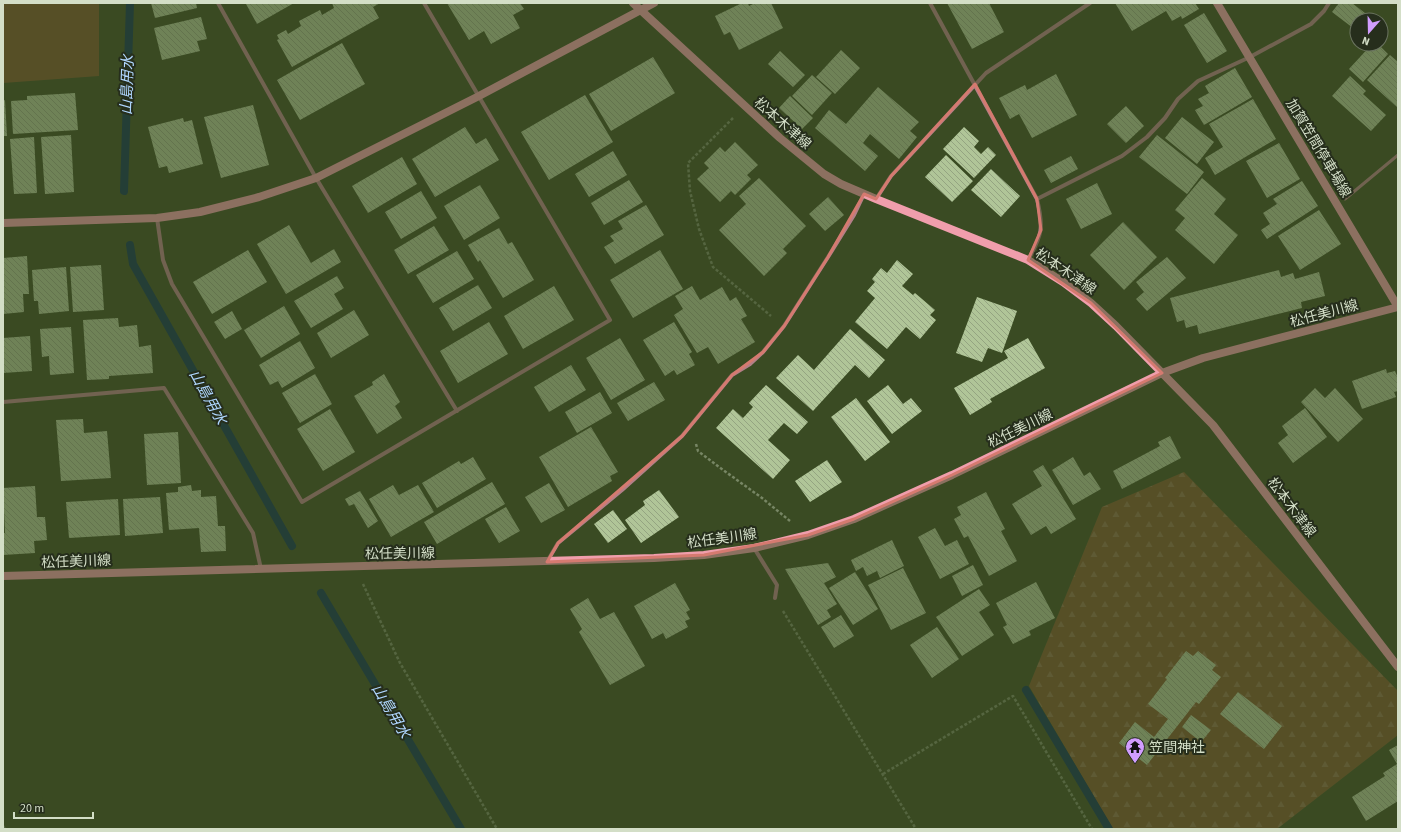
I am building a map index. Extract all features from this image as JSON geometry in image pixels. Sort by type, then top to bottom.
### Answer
[{"type":"main road","name":"松本木津線","points":[[633,3],[780,138],[824,174],[841,184],[864,194],[1028,260],[1063,282],[1091,303],[1116,326],[1213,425],[1398,667]]},
{"type":"main road","points":[[3,223],[157,218],[200,212],[251,199],[316,178],[479,96],[654,3]]},
{"type":"main road","name":"加賀笠間停車場線","points":[[1218,3],[1398,307]]},
{"type":"main road","name":"松任美川線","points":[[3,576],[661,558],[754,548],[808,535],[854,519],[952,475],[1162,373],[1203,358],[1398,307]]},
{"type":"street","points":[[218,3],[316,178],[457,411]]},
{"type":"street","points":[[157,218],[163,260],[172,284],[302,502],[610,320],[424,3]]},
{"type":"street","points":[[930,3],[1037,200],[1042,220],[1041,230],[1038,242],[1028,260]]},
{"type":"street","points":[[876,199],[891,176],[906,162],[932,130],[986,73],[1090,3]]},
{"type":"street","points":[[1037,200],[1122,156],[1147,137],[1165,118],[1178,100],[1198,81],[1250,57],[1311,24],[1324,11],[1329,3]]},
{"type":"street","points":[[547,562],[558,543],[622,490],[682,436],[732,375],[750,364],[763,352],[784,326],[854,215],[864,194]]},
{"type":"street","points":[[3,402],[164,388],[253,533],[261,569]]},
{"type":"street","points":[[754,548],[776,585],[775,598]]},
{"type":"lane","points":[[1345,199],[1398,155]]},
{"type":"path","points":[[745,106],[688,163],[690,191],[699,229],[713,267],[784,326]]},
{"type":"path","points":[[689,427],[698,451],[762,498],[808,535]]},
{"type":"path","points":[[363,584],[400,662],[497,829]]},
{"type":"path","points":[[775,598],[916,829]]},
{"type":"path","points":[[883,774],[1013,696],[1092,829]]},
{"type":"highlighted area","points":[[975,84],[1037,199],[1041,230],[1028,260],[1091,303],[1162,373],[952,475],[854,519],[808,535],[704,555],[547,562],[558,543],[682,436],[732,375],[763,352],[784,326],[828,257],[864,194],[876,199],[891,176]]},
{"type":"green space","points":[[3,3],[99,3],[99,76],[3,83]]},
{"type":"green space","points":[[1184,472],[1398,691],[1398,735],[1277,829],[1113,829],[1029,686],[1102,507]]},
{"type":"building","points":[[151,3],[196,3],[197,8],[155,18]]},
{"type":"building","points":[[294,3],[257,24],[246,4]]},
{"type":"building","points":[[332,3],[380,3],[373,7],[379,18],[292,67],[277,40],[279,39],[277,35],[286,30],[288,34],[301,26],[299,21],[320,10],[322,15],[334,8]]},
{"type":"building","points":[[447,3],[520,3],[524,9],[513,15],[520,28],[491,44],[484,31],[469,40]]},
{"type":"building","points":[[742,3],[748,3],[749,6],[755,3],[771,3],[783,28],[739,50],[730,32],[724,35],[715,16]]},
{"type":"building","points":[[947,3],[989,3],[1004,32],[972,49]]},
{"type":"building","points":[[1115,3],[1195,3],[1199,9],[1182,19],[1181,16],[1172,21],[1166,11],[1132,31]]},
{"type":"building","points":[[1339,3],[1352,3],[1364,12],[1349,12],[1349,25],[1332,12]]},
{"type":"building","points":[[1204,13],[1227,51],[1207,63],[1184,25]]},
{"type":"building","points":[[201,17],[207,39],[197,41],[200,51],[162,60],[154,28]]},
{"type":"building","points":[[342,43],[365,84],[300,120],[277,80]]},
{"type":"building","points":[[841,50],[860,68],[835,94],[816,77]]},
{"type":"building","points":[[780,51],[805,75],[793,87],[768,64]]},
{"type":"building","points":[[1365,52],[1386,52],[1388,54],[1363,82],[1349,69]]},
{"type":"building","points":[[1390,55],[1398,62],[1398,108],[1367,80]]},
{"type":"building","points":[[653,57],[675,93],[611,131],[589,94]]},
{"type":"building","points":[[1235,68],[1252,97],[1204,125],[1195,110],[1203,106],[1198,99],[1209,93],[1205,86]]},
{"type":"building","points":[[1056,74],[1077,115],[1032,138],[1019,114],[1010,119],[999,98],[1025,85],[1027,90]]},
{"type":"building","points":[[812,75],[832,93],[812,115],[792,96]]},
{"type":"building","points":[[1350,76],[1366,91],[1363,94],[1386,115],[1371,131],[1332,96]]},
{"type":"building","points":[[878,87],[919,122],[910,131],[917,137],[899,159],[870,134],[863,143],[878,156],[865,171],[815,128],[829,110],[846,124]]},
{"type":"building","points":[[75,93],[78,130],[13,134],[11,101],[27,100],[27,96]]},
{"type":"building","points":[[585,95],[613,142],[549,180],[521,132]]},
{"type":"building","points":[[790,96],[813,118],[802,129],[779,108]]},
{"type":"building","points":[[1253,99],[1276,139],[1215,175],[1205,158],[1223,147],[1209,124]]},
{"type":"building","points":[[3,100],[5,100],[7,136],[3,136]]},
{"type":"building","points":[[253,105],[269,165],[221,178],[204,117]]},
{"type":"building","points":[[1126,106],[1144,126],[1126,143],[1107,124]]},
{"type":"building","points":[[1182,117],[1214,142],[1197,164],[1165,138]]},
{"type":"building","points":[[183,118],[184,122],[192,120],[203,164],[169,173],[167,166],[159,168],[148,127]]},
{"type":"building","points":[[465,127],[476,144],[486,138],[499,160],[435,197],[412,159]]},
{"type":"building","points":[[964,127],[979,141],[974,147],[981,154],[988,147],[996,155],[974,178],[943,149]]},
{"type":"building","points":[[71,135],[74,192],[45,194],[41,137]]},
{"type":"building","points":[[1157,135],[1204,172],[1187,194],[1139,157]]},
{"type":"building","points":[[34,137],[37,193],[14,194],[10,139]]},
{"type":"building","points":[[735,142],[758,165],[747,175],[751,179],[735,195],[731,191],[720,202],[697,179],[709,168],[704,163],[720,147],[725,152]]},
{"type":"building","points":[[1279,143],[1300,179],[1267,198],[1246,161]]},
{"type":"building","points":[[613,151],[627,175],[589,197],[575,174]]},
{"type":"building","points":[[946,155],[973,181],[952,202],[925,177]]},
{"type":"building","points":[[1071,156],[1078,169],[1051,183],[1044,170]]},
{"type":"building","points":[[402,157],[417,184],[368,213],[352,186]]},
{"type":"building","points":[[991,169],[1020,196],[1001,217],[971,190]]},
{"type":"building","points":[[759,178],[806,226],[783,249],[787,253],[764,276],[719,230],[746,204],[739,196]]},
{"type":"building","points":[[1202,178],[1226,199],[1214,214],[1238,235],[1214,264],[1175,230],[1185,218],[1175,210]]},
{"type":"building","points":[[629,180],[643,202],[604,225],[591,203]]},
{"type":"building","points":[[1302,181],[1318,206],[1267,239],[1261,230],[1270,224],[1263,213],[1277,204],[1273,199]]},
{"type":"building","points":[[1097,183],[1112,214],[1081,229],[1066,199]]},
{"type":"building","points":[[480,185],[500,218],[464,240],[444,206]]},
{"type":"building","points":[[421,191],[437,218],[401,239],[385,212]]},
{"type":"building","points":[[828,197],[844,215],[825,231],[809,214]]},
{"type":"building","points":[[646,205],[664,235],[615,264],[604,247],[614,241],[610,236],[623,229],[618,221]]},
{"type":"building","points":[[1319,210],[1341,244],[1300,270],[1278,236]]},
{"type":"building","points":[[1123,222],[1157,257],[1124,290],[1090,255]]},
{"type":"building","points":[[289,225],[311,263],[334,249],[341,262],[286,294],[257,244]]},
{"type":"building","points":[[434,226],[449,250],[408,274],[394,250]]},
{"type":"building","points":[[499,228],[508,244],[512,242],[534,280],[503,298],[480,260],[478,262],[468,245]]},
{"type":"building","points":[[248,250],[267,282],[212,314],[193,282]]},
{"type":"building","points":[[660,250],[683,289],[633,318],[610,280]]},
{"type":"building","points":[[457,251],[474,279],[433,303],[416,275]]},
{"type":"building","points":[[27,256],[29,294],[23,294],[24,312],[3,314],[3,258]]},
{"type":"building","points":[[1167,257],[1186,278],[1147,311],[1136,299],[1144,292],[1136,282]]},
{"type":"building","points":[[897,260],[913,274],[902,286],[913,295],[915,293],[935,310],[930,315],[936,320],[920,339],[906,327],[887,349],[855,322],[875,298],[867,291],[875,282],[872,279],[881,268],[887,273]]},
{"type":"building","points":[[101,265],[104,310],[73,312],[70,267]]},
{"type":"building","points":[[66,267],[69,311],[39,314],[38,301],[34,301],[32,270]]},
{"type":"building","points":[[1279,270],[1281,277],[1293,273],[1295,279],[1319,272],[1325,296],[1301,302],[1302,308],[1199,334],[1197,325],[1186,328],[1184,320],[1177,322],[1170,298]]},
{"type":"building","points":[[337,276],[344,288],[334,294],[343,309],[311,328],[294,301]]},
{"type":"building","points":[[478,285],[492,308],[453,331],[439,308]]},
{"type":"building","points":[[554,286],[574,320],[523,349],[504,316]]},
{"type":"building","points":[[692,286],[700,300],[722,287],[730,301],[736,297],[747,316],[741,319],[755,342],[718,364],[708,347],[697,353],[674,315],[683,309],[675,296]]},
{"type":"building","points":[[977,297],[1017,311],[1002,353],[988,348],[982,362],[956,353]]},
{"type":"building","points":[[284,306],[300,334],[261,358],[244,330]]},
{"type":"building","points":[[354,310],[369,335],[331,358],[317,333]]},
{"type":"building","points":[[232,311],[242,329],[225,339],[214,322]]},
{"type":"building","points":[[118,318],[119,327],[137,325],[139,347],[151,345],[153,373],[109,376],[109,379],[87,380],[83,320]]},
{"type":"building","points":[[489,322],[508,354],[458,383],[440,351]]},
{"type":"building","points":[[674,322],[692,352],[689,354],[695,365],[677,375],[674,370],[665,376],[643,340]]},
{"type":"building","points":[[71,327],[74,373],[50,375],[49,356],[42,357],[40,329]]},
{"type":"building","points":[[850,329],[885,360],[869,378],[855,365],[813,411],[776,378],[798,355],[814,370]]},
{"type":"building","points":[[30,336],[32,371],[3,373],[3,338]]},
{"type":"building","points":[[620,338],[645,380],[611,400],[586,358]]},
{"type":"building","points":[[1028,338],[1045,368],[990,399],[992,402],[970,415],[954,388],[1008,358],[1004,351]]},
{"type":"building","points":[[300,341],[315,368],[282,388],[278,381],[270,385],[259,365]]},
{"type":"building","points":[[571,365],[586,390],[549,412],[534,387]]},
{"type":"building","points":[[1386,369],[1387,373],[1395,371],[1398,378],[1398,391],[1394,392],[1396,397],[1362,409],[1352,381]]},
{"type":"building","points":[[315,374],[332,404],[300,423],[282,393]]},
{"type":"building","points":[[384,374],[400,402],[395,406],[402,418],[377,434],[354,396],[373,385],[372,382]]},
{"type":"building","points":[[654,382],[665,400],[628,421],[617,403]]},
{"type":"building","points":[[766,385],[808,422],[797,434],[784,423],[768,440],[790,460],[773,479],[716,428],[733,409],[743,418],[753,407],[749,403]]},
{"type":"building","points":[[888,385],[903,404],[911,398],[922,411],[892,434],[867,401]]},
{"type":"building","points":[[1315,388],[1325,398],[1335,388],[1363,419],[1338,442],[1301,402]]},
{"type":"building","points":[[600,392],[612,413],[577,433],[565,412]]},
{"type":"building","points":[[856,398],[890,442],[865,461],[831,417]]},
{"type":"building","points":[[1305,408],[1327,437],[1293,463],[1278,443],[1288,435],[1282,426]]},
{"type":"building","points":[[330,409],[355,452],[323,471],[297,429]]},
{"type":"building","points":[[83,419],[84,433],[107,431],[111,478],[61,481],[56,420]]},
{"type":"building","points":[[591,427],[618,472],[610,476],[612,481],[568,507],[539,457]]},
{"type":"building","points":[[178,432],[181,483],[147,485],[144,434]]},
{"type":"building","points":[[1170,436],[1181,458],[1122,489],[1113,471],[1160,446],[1158,442]]},
{"type":"building","points":[[473,457],[486,479],[437,508],[422,483],[459,461],[461,464]]},
{"type":"building","points":[[1073,457],[1084,476],[1090,472],[1101,489],[1073,505],[1052,470]]},
{"type":"building","points":[[827,460],[842,482],[810,502],[795,481]]},
{"type":"building","points":[[1043,465],[1076,519],[1051,534],[1046,526],[1031,535],[1012,504],[1042,486],[1033,471]]},
{"type":"building","points":[[492,482],[505,504],[437,544],[424,522]]},
{"type":"building","points":[[549,483],[565,510],[541,523],[525,497]]},
{"type":"building","points":[[191,485],[192,491],[201,490],[201,497],[216,496],[218,526],[225,526],[226,551],[201,552],[199,528],[169,530],[166,493],[178,492],[178,487]]},
{"type":"building","points":[[393,485],[399,495],[418,485],[434,512],[391,537],[369,499]]},
{"type":"building","points":[[35,486],[37,517],[45,517],[47,540],[34,541],[35,553],[3,555],[3,533],[5,533],[3,488]]},
{"type":"building","points":[[659,490],[679,517],[641,543],[625,520],[645,505],[643,501]]},
{"type":"building","points":[[360,491],[378,521],[368,528],[354,504],[349,506],[345,499]]},
{"type":"building","points":[[986,492],[1005,529],[1001,531],[1017,561],[989,576],[968,536],[964,538],[954,519],[961,515],[957,507]]},
{"type":"building","points":[[160,497],[163,533],[125,536],[123,499]]},
{"type":"building","points":[[118,499],[120,535],[69,538],[66,502]]},
{"type":"building","points":[[506,507],[520,531],[499,543],[485,519]]},
{"type":"building","points":[[613,510],[627,529],[608,543],[594,524]]},
{"type":"building","points":[[935,528],[945,546],[957,540],[969,564],[940,579],[918,537]]},
{"type":"building","points":[[892,540],[904,566],[880,578],[877,571],[867,576],[863,567],[856,571],[851,560]]},
{"type":"building","points":[[828,563],[836,577],[824,583],[837,604],[827,610],[831,617],[818,625],[785,569]]},
{"type":"building","points":[[973,565],[983,585],[962,596],[952,576]]},
{"type":"building","points":[[903,568],[926,613],[891,630],[868,585]]},
{"type":"building","points":[[855,572],[878,609],[853,625],[829,588]]},
{"type":"building","points":[[1036,582],[1055,618],[1029,631],[1031,635],[1013,644],[1003,627],[1007,625],[996,603]]},
{"type":"building","points":[[675,583],[690,610],[686,612],[690,619],[685,621],[688,627],[666,639],[663,633],[652,639],[634,606]]},
{"type":"building","points":[[979,589],[990,605],[979,612],[994,635],[962,656],[936,617]]},
{"type":"building","points":[[588,598],[600,619],[614,612],[645,666],[610,685],[579,632],[582,629],[570,609]]},
{"type":"building","points":[[841,615],[854,636],[834,648],[821,627]]},
{"type":"building","points":[[937,627],[959,659],[932,678],[910,645]]},
{"type":"building","points":[[1186,651],[1193,656],[1198,651],[1216,665],[1212,670],[1221,677],[1199,704],[1196,702],[1147,765],[1119,743],[1135,722],[1154,737],[1168,719],[1148,704],[1167,679],[1165,678]]},
{"type":"building","points":[[1238,692],[1282,726],[1264,749],[1220,714]]},
{"type":"building","points":[[1191,715],[1211,730],[1201,742],[1182,727]]},
{"type":"building","points":[[1398,745],[1398,801],[1366,821],[1352,797],[1385,776],[1383,773],[1397,764],[1389,750]]},
{"type":"waterway","name":"山島用水","points":[[124,191],[130,3]]},
{"type":"waterway","name":"山島用水","points":[[130,245],[133,264],[292,546]]},
{"type":"waterway","name":"山島用水","points":[[321,593],[461,829]]},
{"type":"waterway","points":[[1026,690],[1109,829]]},
{"type":"place","name":"笠間神社","points":[[1135,764]]}]
